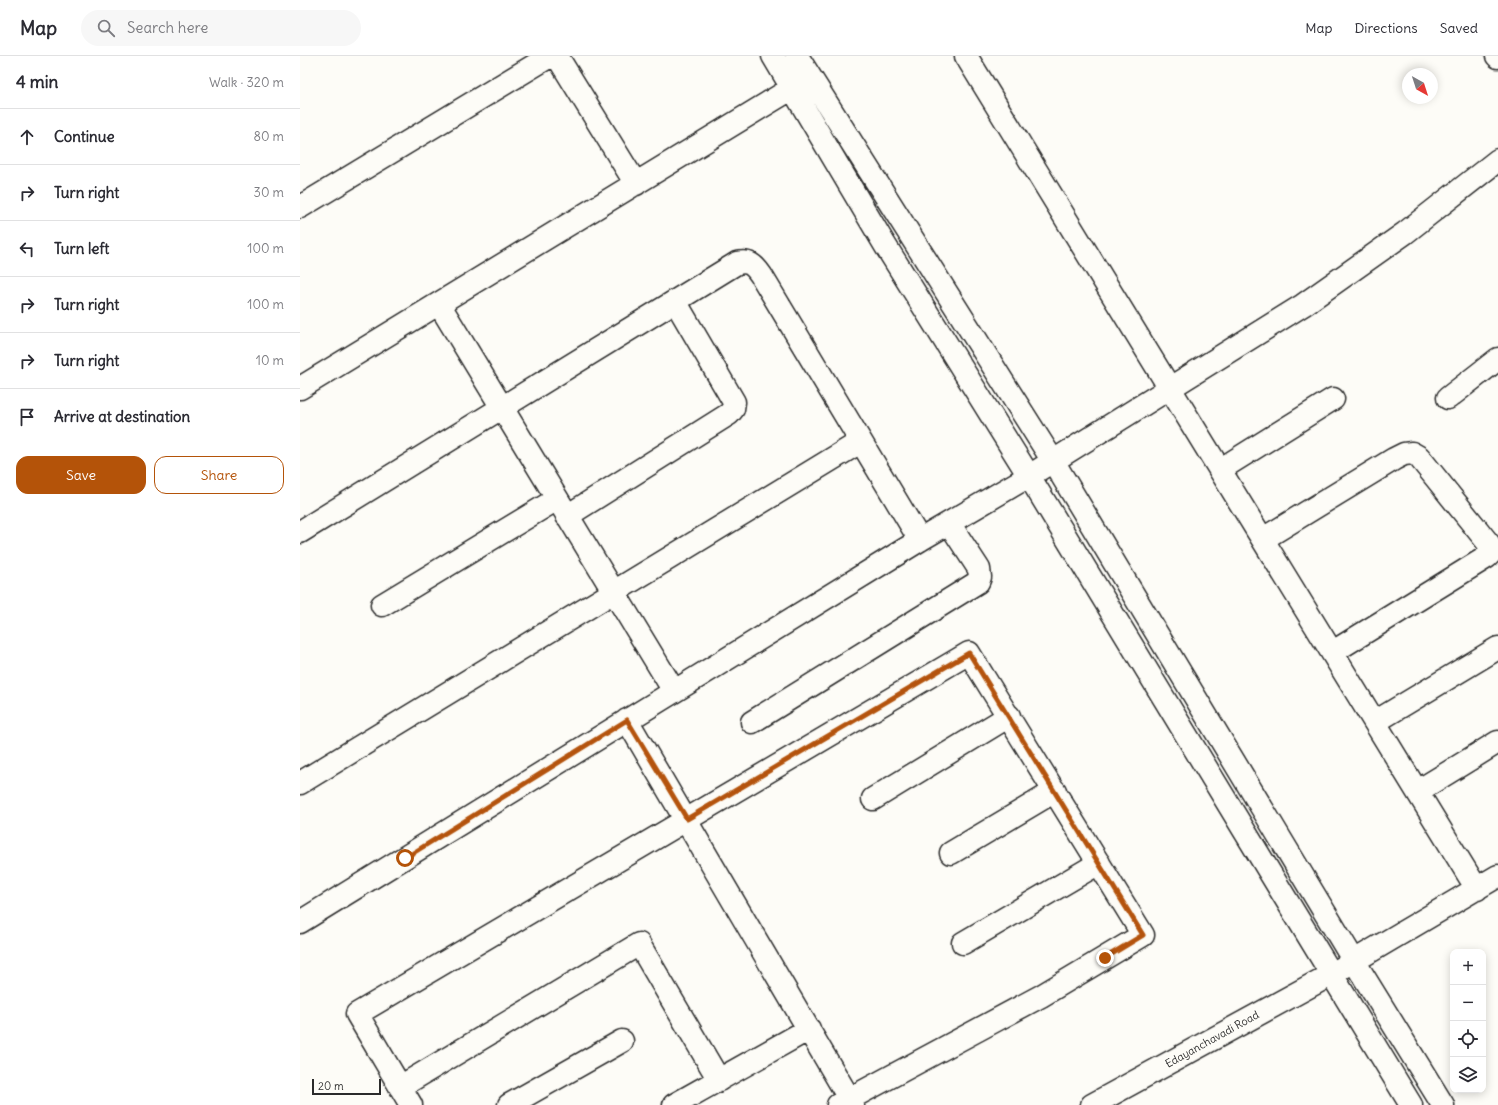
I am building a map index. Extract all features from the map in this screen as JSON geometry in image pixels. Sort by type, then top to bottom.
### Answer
[{"type":"street","points":[[300,207],[550,56]]},
{"type":"street","points":[[557,56],[636,184]]},
{"type":"street","points":[[966,56],[1418,791],[1492,882]]},
{"type":"street","points":[[789,58],[791,89],[885,245],[1029,476],[1411,1105]]},
{"type":"street","points":[[789,58],[1053,461],[1354,961],[1443,1105]]},
{"type":"street","points":[[300,388],[791,89]]},
{"type":"street","points":[[300,922],[920,540],[1029,476],[1303,305],[1404,234],[1498,160]]},
{"type":"street","points":[[300,532],[674,301],[737,263],[747,262],[752,264],[761,275],[920,540]]},
{"type":"street","points":[[382,605],[562,508],[729,414],[733,409],[734,402],[674,301]]},
{"type":"street","points":[[439,304],[674,691]]},
{"type":"street","points":[[1448,398],[1498,359]]},
{"type":"street","points":[[1221,469],[1333,399]]},
{"type":"street","points":[[300,783],[860,442]]},
{"type":"street","points":[[1263,539],[1394,459],[1412,453],[1419,457],[1489,544],[1490,554],[1487,557],[1333,652]]},
{"type":"street","points":[[752,722],[978,582],[980,577],[980,569],[949,523]]},
{"type":"street","points":[[1375,722],[1498,648]]},
{"type":"street","points":[[627,720],[687,819],[809,1029],[847,1103],[1040,996],[1143,935],[1010,716],[969,653],[687,819],[357,1014],[406,1096],[639,944],[719,1080]]},
{"type":"street","points":[[873,799],[1010,716]]},
{"type":"street","points":[[1418,791],[1498,742]]},
{"type":"street","points":[[951,853],[1055,791]]},
{"type":"street","points":[[963,943],[1099,863]]},
{"type":"street","name":"Edayanchavadi Road","points":[[1092,1105],[1332,974],[1492,882]]},
{"type":"street","points":[[674,1105],[809,1029]]},
{"type":"street","points":[[509,1105],[622,1041]]},
{"type":"route","points":[[405,858],[627,720],[687,819],[969,653],[1010,716],[1143,935],[1105,958]]}]
